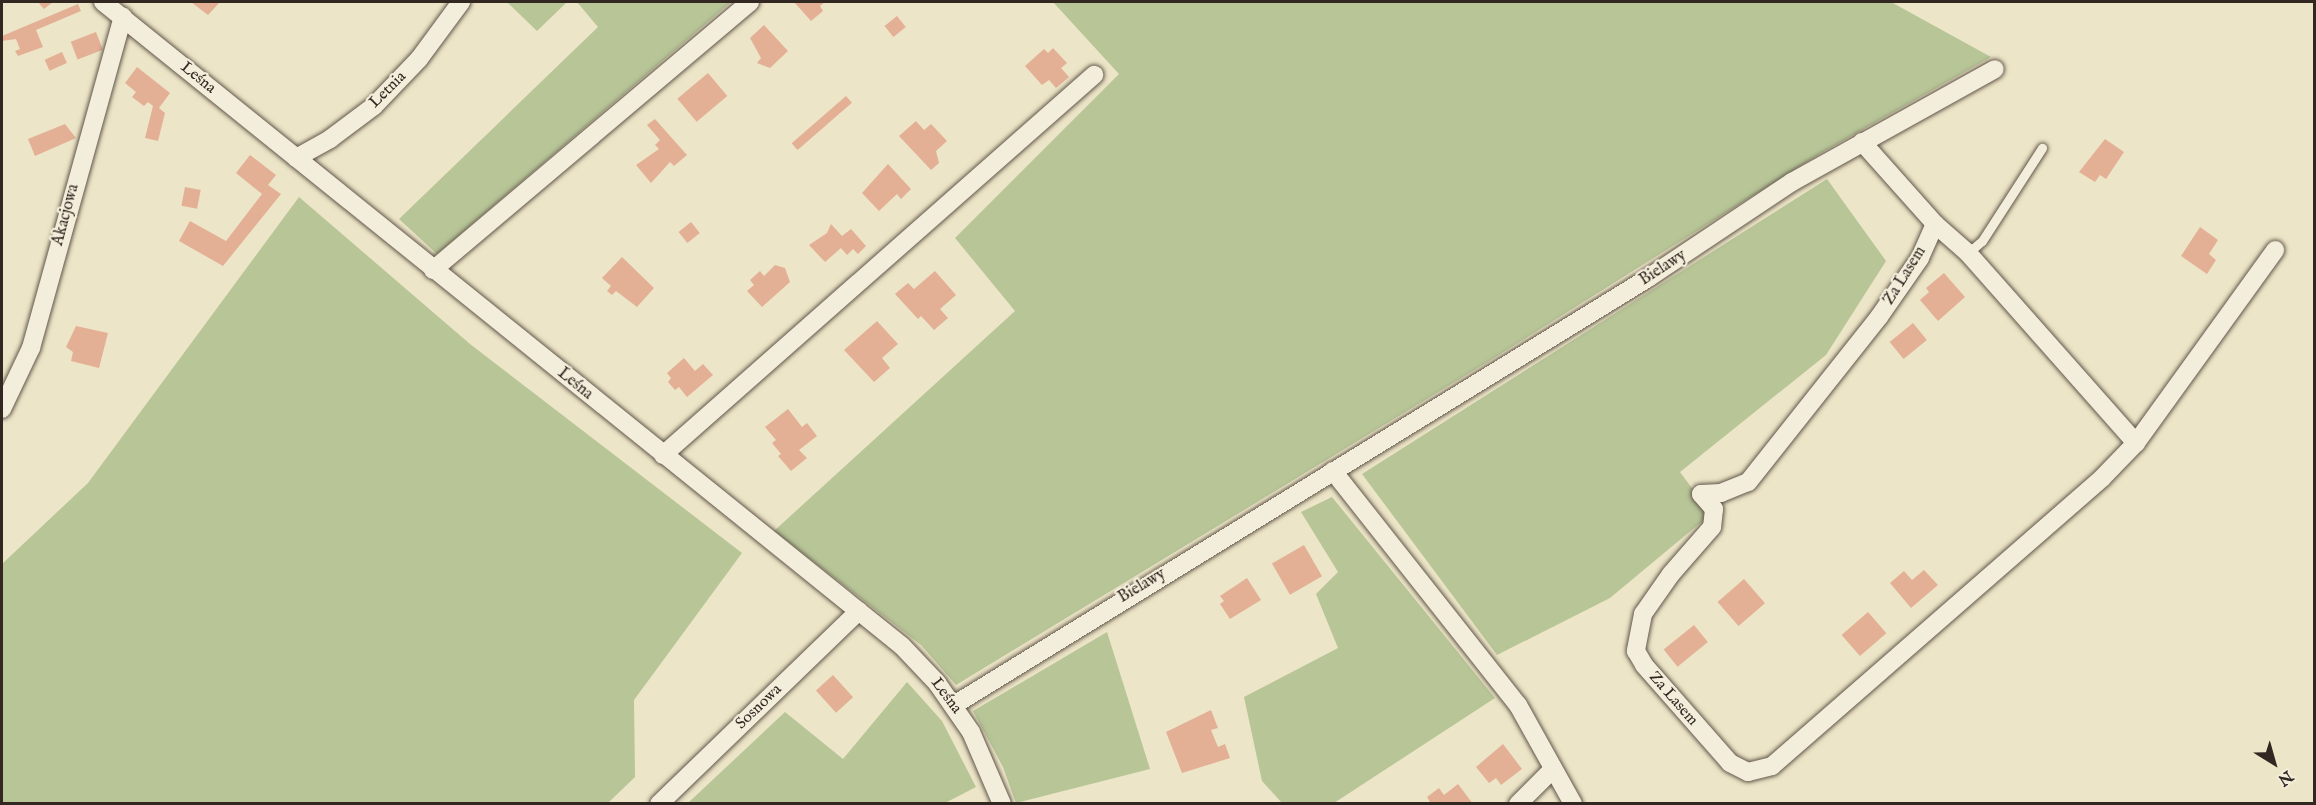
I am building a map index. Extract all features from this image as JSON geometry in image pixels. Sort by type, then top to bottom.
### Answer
[{"type":"street","name":"Leśna","points":[[103,2],[859,611],[927,671],[954,705],[980,748],[1002,804]]},
{"type":"street","name":"Letnia","points":[[296,158],[330,139],[374,106],[419,59],[461,2]]},
{"type":"street","points":[[433,270],[750,2]]},
{"type":"street","name":"Akacjowa","points":[[2,409],[31,348],[123,17]]},
{"type":"street","name":"Bielawy","points":[[954,705],[1648,278],[1792,182],[1995,69]]},
{"type":"street","points":[[663,455],[1094,75]]},
{"type":"street","points":[[1862,142],[1935,224],[1968,253],[2136,442]]},
{"type":"street","name":"Za Lasem","points":[[1935,224],[1920,258],[1879,317],[1748,482],[1721,494],[1701,494],[1714,509],[1712,527],[1671,574],[1643,614],[1636,651],[1644,665],[1724,757],[1748,772],[1772,766],[2103,477],[2136,442],[2275,250]]},
{"type":"street","points":[[1333,471],[1518,705],[1573,804]]},
{"type":"street","name":"Sosnowa","points":[[659,804],[859,611]]},
{"type":"street","points":[[1518,804],[1554,769]]},
{"type":"lane","points":[[1968,253],[1982,241],[2042,148]]},
{"type":"green space","points":[[507,2],[567,2],[537,31]]},
{"type":"green space","points":[[577,2],[731,2],[437,254],[399,219],[598,27]]},
{"type":"green space","points":[[1053,2],[1891,2],[1991,57],[1821,153],[1486,363],[956,685],[921,645],[774,531],[1015,311],[955,238],[1119,74]]},
{"type":"green space","points":[[1827,179],[1886,261],[1826,355],[1680,472],[1711,514],[1610,598],[1497,655],[1362,474]]},
{"type":"green space","points":[[299,197],[470,344],[742,553],[634,700],[635,777],[608,803],[2,803],[2,564],[88,483]]},
{"type":"green space","points":[[1332,497],[1495,698],[1334,803],[1282,803],[1262,781],[1244,697],[1338,648],[1316,594],[1338,572],[1301,512]]},
{"type":"green space","points":[[1107,632],[1150,769],[1016,803],[1003,767],[973,711]]},
{"type":"green space","points":[[907,682],[942,721],[976,787],[945,803],[688,803],[785,712],[843,759]]},
{"type":"building","points":[[38,2],[53,2],[44,9]]},
{"type":"building","points":[[191,2],[220,2],[208,15]]},
{"type":"building","points":[[794,2],[825,2],[820,6],[823,11],[811,21]]},
{"type":"building","points":[[78,4],[81,11],[36,30],[43,47],[18,56],[15,51],[20,49],[16,39],[2,41],[2,36]]},
{"type":"building","points":[[897,16],[906,27],[893,37],[885,26]]},
{"type":"building","points":[[764,25],[788,51],[770,68],[757,63],[761,58],[750,38]]},
{"type":"building","points":[[96,32],[103,50],[78,59],[71,42]]},
{"type":"building","points":[[1053,48],[1067,63],[1061,68],[1069,77],[1056,88],[1049,80],[1042,85],[1025,66],[1044,49],[1048,53]]},
{"type":"building","points":[[62,52],[67,63],[50,71],[45,60]]},
{"type":"building","points":[[137,67],[170,93],[159,108],[165,113],[158,141],[145,138],[153,106],[148,102],[144,106],[132,97],[136,92],[125,83]]},
{"type":"building","points":[[708,73],[727,96],[697,122],[677,99]]},
{"type":"building","points":[[846,96],[852,103],[798,150],[792,143]]},
{"type":"building","points":[[655,119],[687,155],[674,166],[670,162],[651,183],[636,165],[659,149],[655,145],[660,140],[647,125]]},
{"type":"building","points":[[916,121],[924,130],[931,124],[947,141],[936,151],[939,163],[931,170],[899,136]]},
{"type":"building","points":[[65,124],[76,138],[35,156],[28,139]]},
{"type":"building","points":[[2105,139],[2124,152],[2106,179],[2100,175],[2095,182],[2079,172]]},
{"type":"building","points":[[250,155],[276,175],[268,185],[281,194],[223,266],[179,241],[190,221],[226,241],[262,194],[236,173]]},
{"type":"building","points":[[888,164],[911,189],[901,199],[897,194],[879,211],[862,193]]},
{"type":"building","points":[[185,187],[201,190],[197,209],[181,206]]},
{"type":"building","points":[[691,222],[700,233],[687,243],[679,232]]},
{"type":"building","points":[[831,224],[842,236],[851,229],[866,246],[858,254],[853,249],[847,255],[841,248],[825,262],[809,245],[827,233]]},
{"type":"building","points":[[2200,227],[2218,240],[2209,254],[2216,260],[2207,274],[2181,256]]},
{"type":"building","points":[[622,257],[654,288],[637,307],[616,291],[612,295],[607,291],[611,286],[602,278]]},
{"type":"building","points":[[775,265],[785,268],[790,282],[762,307],[747,291],[754,285],[750,280],[760,271],[764,276]]},
{"type":"building","points":[[935,271],[956,295],[940,309],[948,318],[934,330],[921,316],[918,319],[895,294],[908,283],[914,289]]},
{"type":"building","points":[[1944,273],[1965,297],[1938,321],[1920,300],[1929,292],[1926,288]]},
{"type":"building","points":[[877,321],[898,344],[882,358],[890,368],[874,382],[844,350]]},
{"type":"building","points":[[1913,323],[1927,340],[1904,359],[1890,342]]},
{"type":"building","points":[[76,326],[108,333],[99,368],[71,361],[73,352],[66,347]]},
{"type":"building","points":[[684,358],[695,371],[703,364],[713,375],[687,397],[679,387],[675,390],[668,382],[671,378],[667,373]]},
{"type":"building","points":[[788,409],[802,427],[807,423],[817,436],[799,450],[807,458],[791,471],[778,456],[781,454],[772,443],[776,440],[765,427]]},
{"type":"building","points":[[1304,545],[1322,576],[1290,595],[1272,564]]},
{"type":"building","points":[[1924,570],[1938,585],[1911,608],[1890,583],[1904,571],[1912,580]]},
{"type":"building","points":[[1247,578],[1261,600],[1230,619],[1220,604],[1224,601],[1220,596]]},
{"type":"building","points":[[1744,579],[1765,603],[1739,626],[1718,602]]},
{"type":"building","points":[[1868,612],[1886,633],[1860,656],[1842,635]]},
{"type":"building","points":[[1694,625],[1708,642],[1678,667],[1664,650]]},
{"type":"building","points":[[833,675],[853,697],[836,713],[816,690]]},
{"type":"building","points":[[1211,710],[1218,728],[1211,730],[1218,747],[1225,744],[1230,758],[1182,773],[1166,732]]},
{"type":"building","points":[[1503,744],[1522,769],[1501,785],[1496,778],[1489,783],[1476,767]]},
{"type":"building","points":[[1458,784],[1473,804],[1431,804],[1427,797],[1439,788],[1444,795]]}]
